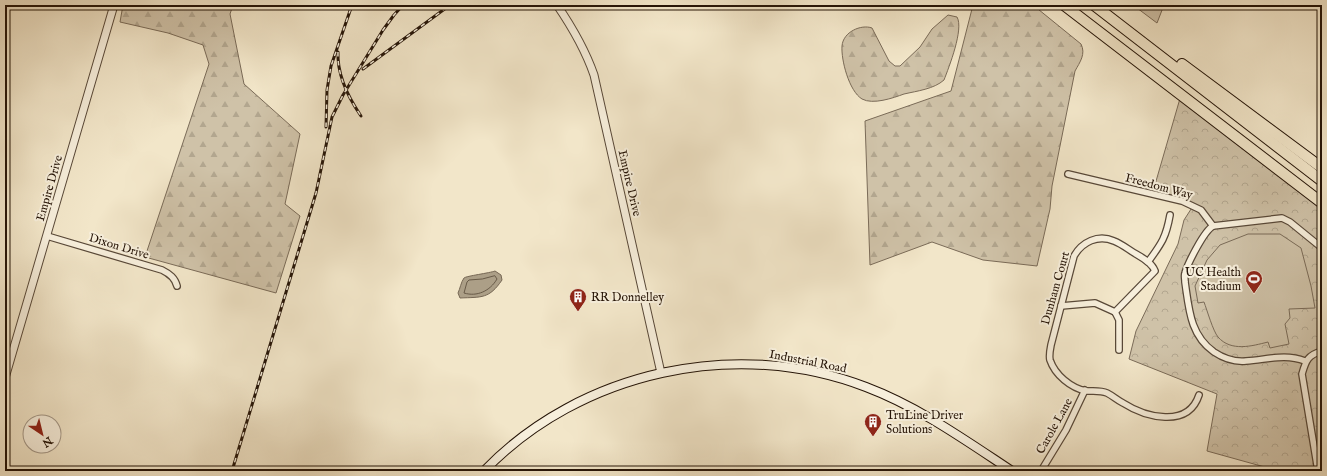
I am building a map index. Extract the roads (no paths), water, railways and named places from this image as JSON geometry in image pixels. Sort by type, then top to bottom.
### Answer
[{"type":"highway","points":[[1064,5],[1322,203]]},
{"type":"highway","points":[[1094,5],[1322,181]]},
{"type":"highway","points":[[1152,49],[1182,65],[1322,168]]},
{"type":"main road","name":"Industrial Road","points":[[484,471],[521,438],[552,416],[607,390],[661,372],[703,366],[751,364],[773,365],[825,374],[852,382],[890,397],[930,418],[1012,471]]},
{"type":"street","name":"Empire Drive","points":[[5,378],[114,5]]},
{"type":"street","name":"Empire Drive","points":[[557,5],[579,40],[589,60],[594,75],[661,372]]},
{"type":"street","name":"Freedom Way","points":[[1068,174],[1186,203],[1201,210],[1212,226]]},
{"type":"street","points":[[1115,312],[1154,273],[1154,268],[1148,262],[1163,241],[1170,215]]},
{"type":"street","points":[[1306,360],[1284,356],[1244,362],[1219,356],[1207,347],[1193,326],[1189,314],[1184,275],[1206,232],[1212,226],[1282,218],[1290,222],[1322,248]]},
{"type":"street","name":"Dixon Drive","points":[[47,236],[162,270],[171,275],[177,286]]},
{"type":"street","name":"Dunham Court","points":[[1148,262],[1113,240],[1099,239],[1086,242],[1081,246],[1074,256],[1051,345],[1050,359],[1054,368],[1063,379],[1078,388],[1105,392],[1123,404],[1141,412],[1160,416],[1179,416],[1194,406],[1199,395]]},
{"type":"street","points":[[1062,306],[1095,303],[1115,312],[1119,320],[1119,350]]},
{"type":"street","points":[[1318,471],[1302,374],[1306,360],[1313,354],[1322,351]]},
{"type":"street","name":"Carole Lane","points":[[1040,471],[1066,430],[1085,390]]},
{"type":"water","points":[[495,271],[501,275],[502,280],[493,291],[480,297],[460,298],[458,293],[464,278]]},
{"type":"railway","points":[[326,127],[327,90],[331,66],[352,5]]},
{"type":"railway","points":[[232,471],[316,193],[332,117],[343,95],[383,30],[403,5]]},
{"type":"railway","points":[[363,69],[450,5]]},
{"type":"railway","points":[[338,52],[339,69],[344,86],[361,116]]},
{"type":"place","name":"UC Health Stadium","points":[[1254,294]]},
{"type":"place","name":"RR Donnelley","points":[[578,312]]},
{"type":"place","name":"TruLine Driver Solutions","points":[[873,437]]}]
